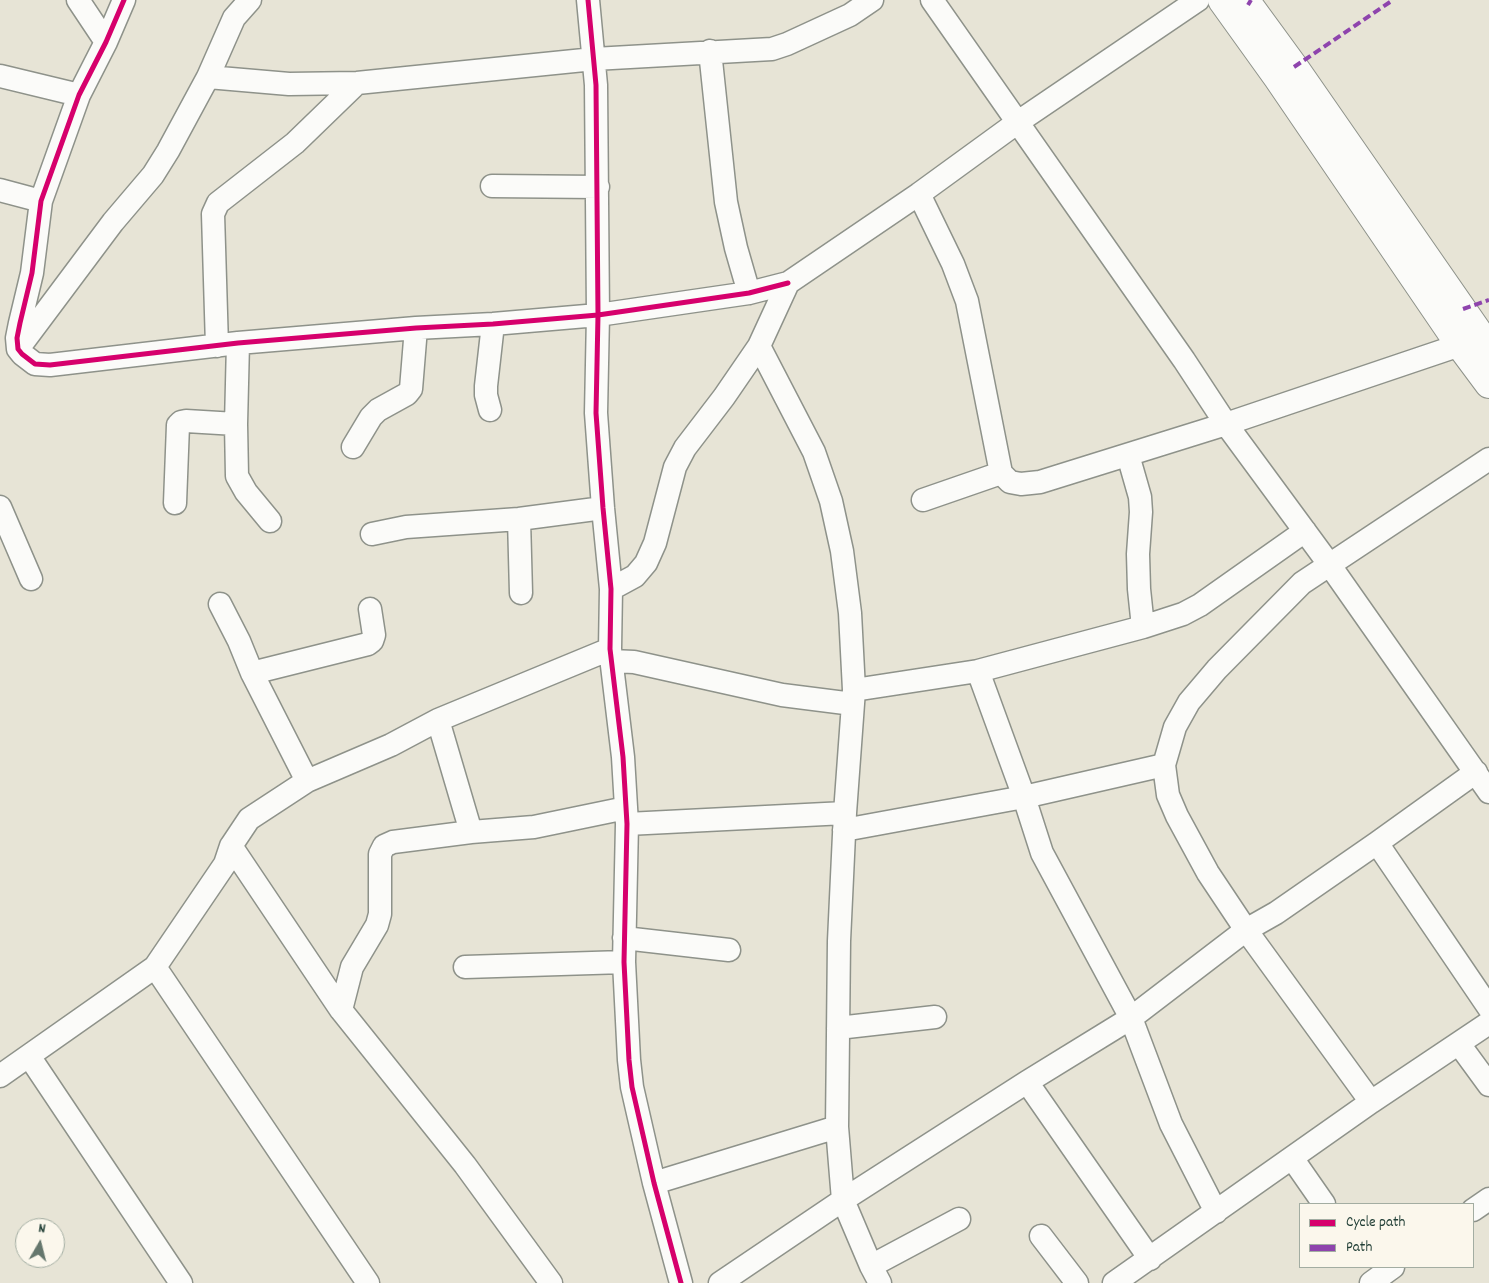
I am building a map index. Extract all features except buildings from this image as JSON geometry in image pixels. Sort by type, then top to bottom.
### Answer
[{"type":"main road","points":[[1222,0],[1278,78],[1460,345],[1489,384]]},
{"type":"main road","points":[[1245,0],[1294,67],[1489,348]]},
{"type":"street","points":[[78,0],[106,42]]},
{"type":"street","points":[[124,0],[106,42],[79,95],[41,201],[32,273],[17,338],[18,349],[28,360],[44,365],[227,345],[598,314],[749,293],[788,284],[919,194],[1018,122],[1198,0]]},
{"type":"street","points":[[18,349],[113,222],[153,175],[208,77],[234,18],[250,0]]},
{"type":"street","points":[[588,0],[596,85],[598,187],[596,413],[611,589],[610,655],[623,757],[627,816],[624,962],[629,1060],[632,1087],[654,1183],[681,1283]]},
{"type":"street","points":[[208,77],[289,84],[357,83],[594,58],[772,49],[850,15],[872,0]]},
{"type":"street","points":[[932,0],[1184,360],[1226,424],[1329,564],[1489,792]]},
{"type":"street","points":[[710,51],[726,202],[736,248],[749,293]]},
{"type":"street","points":[[0,76],[79,95]]},
{"type":"street","points":[[270,521],[246,492],[237,476],[236,424],[213,214],[218,202],[295,143],[357,83]]},
{"type":"street","points":[[492,186],[598,187]]},
{"type":"street","points":[[0,190],[41,201]]},
{"type":"street","points":[[919,194],[953,264],[967,301],[1001,473],[1010,482],[1022,484],[1040,482],[1226,424],[1460,345]]},
{"type":"street","points":[[611,589],[635,576],[646,563],[655,543],[675,467],[685,448],[724,397],[759,346],[788,284]]},
{"type":"street","points":[[490,410],[486,386],[493,324]]},
{"type":"street","points":[[353,447],[371,417],[378,410],[407,394],[411,389],[416,328]]},
{"type":"street","points":[[759,346],[814,452],[831,501],[842,551],[850,613],[853,697],[844,822],[839,941],[836,1127],[843,1200],[876,1274],[959,1219]]},
{"type":"street","points":[[175,503],[178,425],[180,422],[236,424]]},
{"type":"street","points":[[1128,454],[1140,497],[1141,512],[1138,554],[1143,628]]},
{"type":"street","points":[[1371,1102],[1246,930],[1208,873],[1177,816],[1168,795],[1164,766],[1176,727],[1189,702],[1217,669],[1302,583],[1489,459]]},
{"type":"street","points":[[923,500],[1001,473]]},
{"type":"street","points":[[0,507],[32,579]]},
{"type":"street","points":[[372,534],[406,527],[519,519],[603,508]]},
{"type":"street","points":[[519,519],[521,594]]},
{"type":"street","points":[[0,1076],[154,968],[225,864],[231,846],[249,819],[307,781],[391,745],[438,720],[610,655],[782,695],[853,697],[978,671],[1143,628],[1183,614],[1200,605],[1305,532]]},
{"type":"street","points":[[220,604],[239,641],[252,673],[307,781]]},
{"type":"street","points":[[252,673],[368,644],[374,636],[370,609]]},
{"type":"street","points":[[978,671],[1024,797],[1042,853],[1132,1018],[1171,1124],[1216,1212]]},
{"type":"street","points":[[438,720],[471,832]]},
{"type":"street","points":[[340,1010],[352,967],[377,925],[380,914],[380,854],[384,846],[392,842],[627,816],[844,822],[1024,797],[1164,766]]},
{"type":"street","points":[[720,1283],[843,1200],[1027,1082],[1132,1018],[1246,930],[1276,913],[1476,772]]},
{"type":"street","points":[[1377,843],[1489,1008]]},
{"type":"street","points":[[231,846],[340,1010],[465,1165],[551,1283]]},
{"type":"street","points":[[624,938],[729,950]]},
{"type":"street","points":[[465,967],[624,962]]},
{"type":"street","points":[[314,972],[352,967]]},
{"type":"street","points":[[154,968],[368,1283]]},
{"type":"street","points":[[838,1028],[934,1017]]},
{"type":"street","points":[[1114,1283],[1371,1102],[1489,1023]]},
{"type":"street","points":[[1459,1044],[1489,1085]]},
{"type":"street","points":[[28,1056],[181,1283]]},
{"type":"street","points":[[1027,1082],[1150,1259]]},
{"type":"street","points":[[654,1183],[836,1127]]},
{"type":"street","points":[[1292,1158],[1323,1203]]},
{"type":"street","points":[[1474,1209],[1489,1199]]},
{"type":"street","points":[[1041,1236],[1077,1283]]},
{"type":"marked path","points":[[1248,5],[1251,0]]},
{"type":"marked path","points":[[1294,67],[1393,0]]},
{"type":"marked path","points":[[1463,309],[1489,300]]},
{"type":"cycle path","points":[[124,0],[106,42],[79,95],[41,201],[32,273],[17,338],[18,349],[35,364],[50,365],[238,343],[598,315],[749,293],[788,283]]},
{"type":"cycle path","points":[[588,0],[596,85],[598,315],[596,413],[611,589],[610,649],[623,757],[627,824],[624,962],[629,1060],[632,1087],[654,1183],[681,1283]]}]
